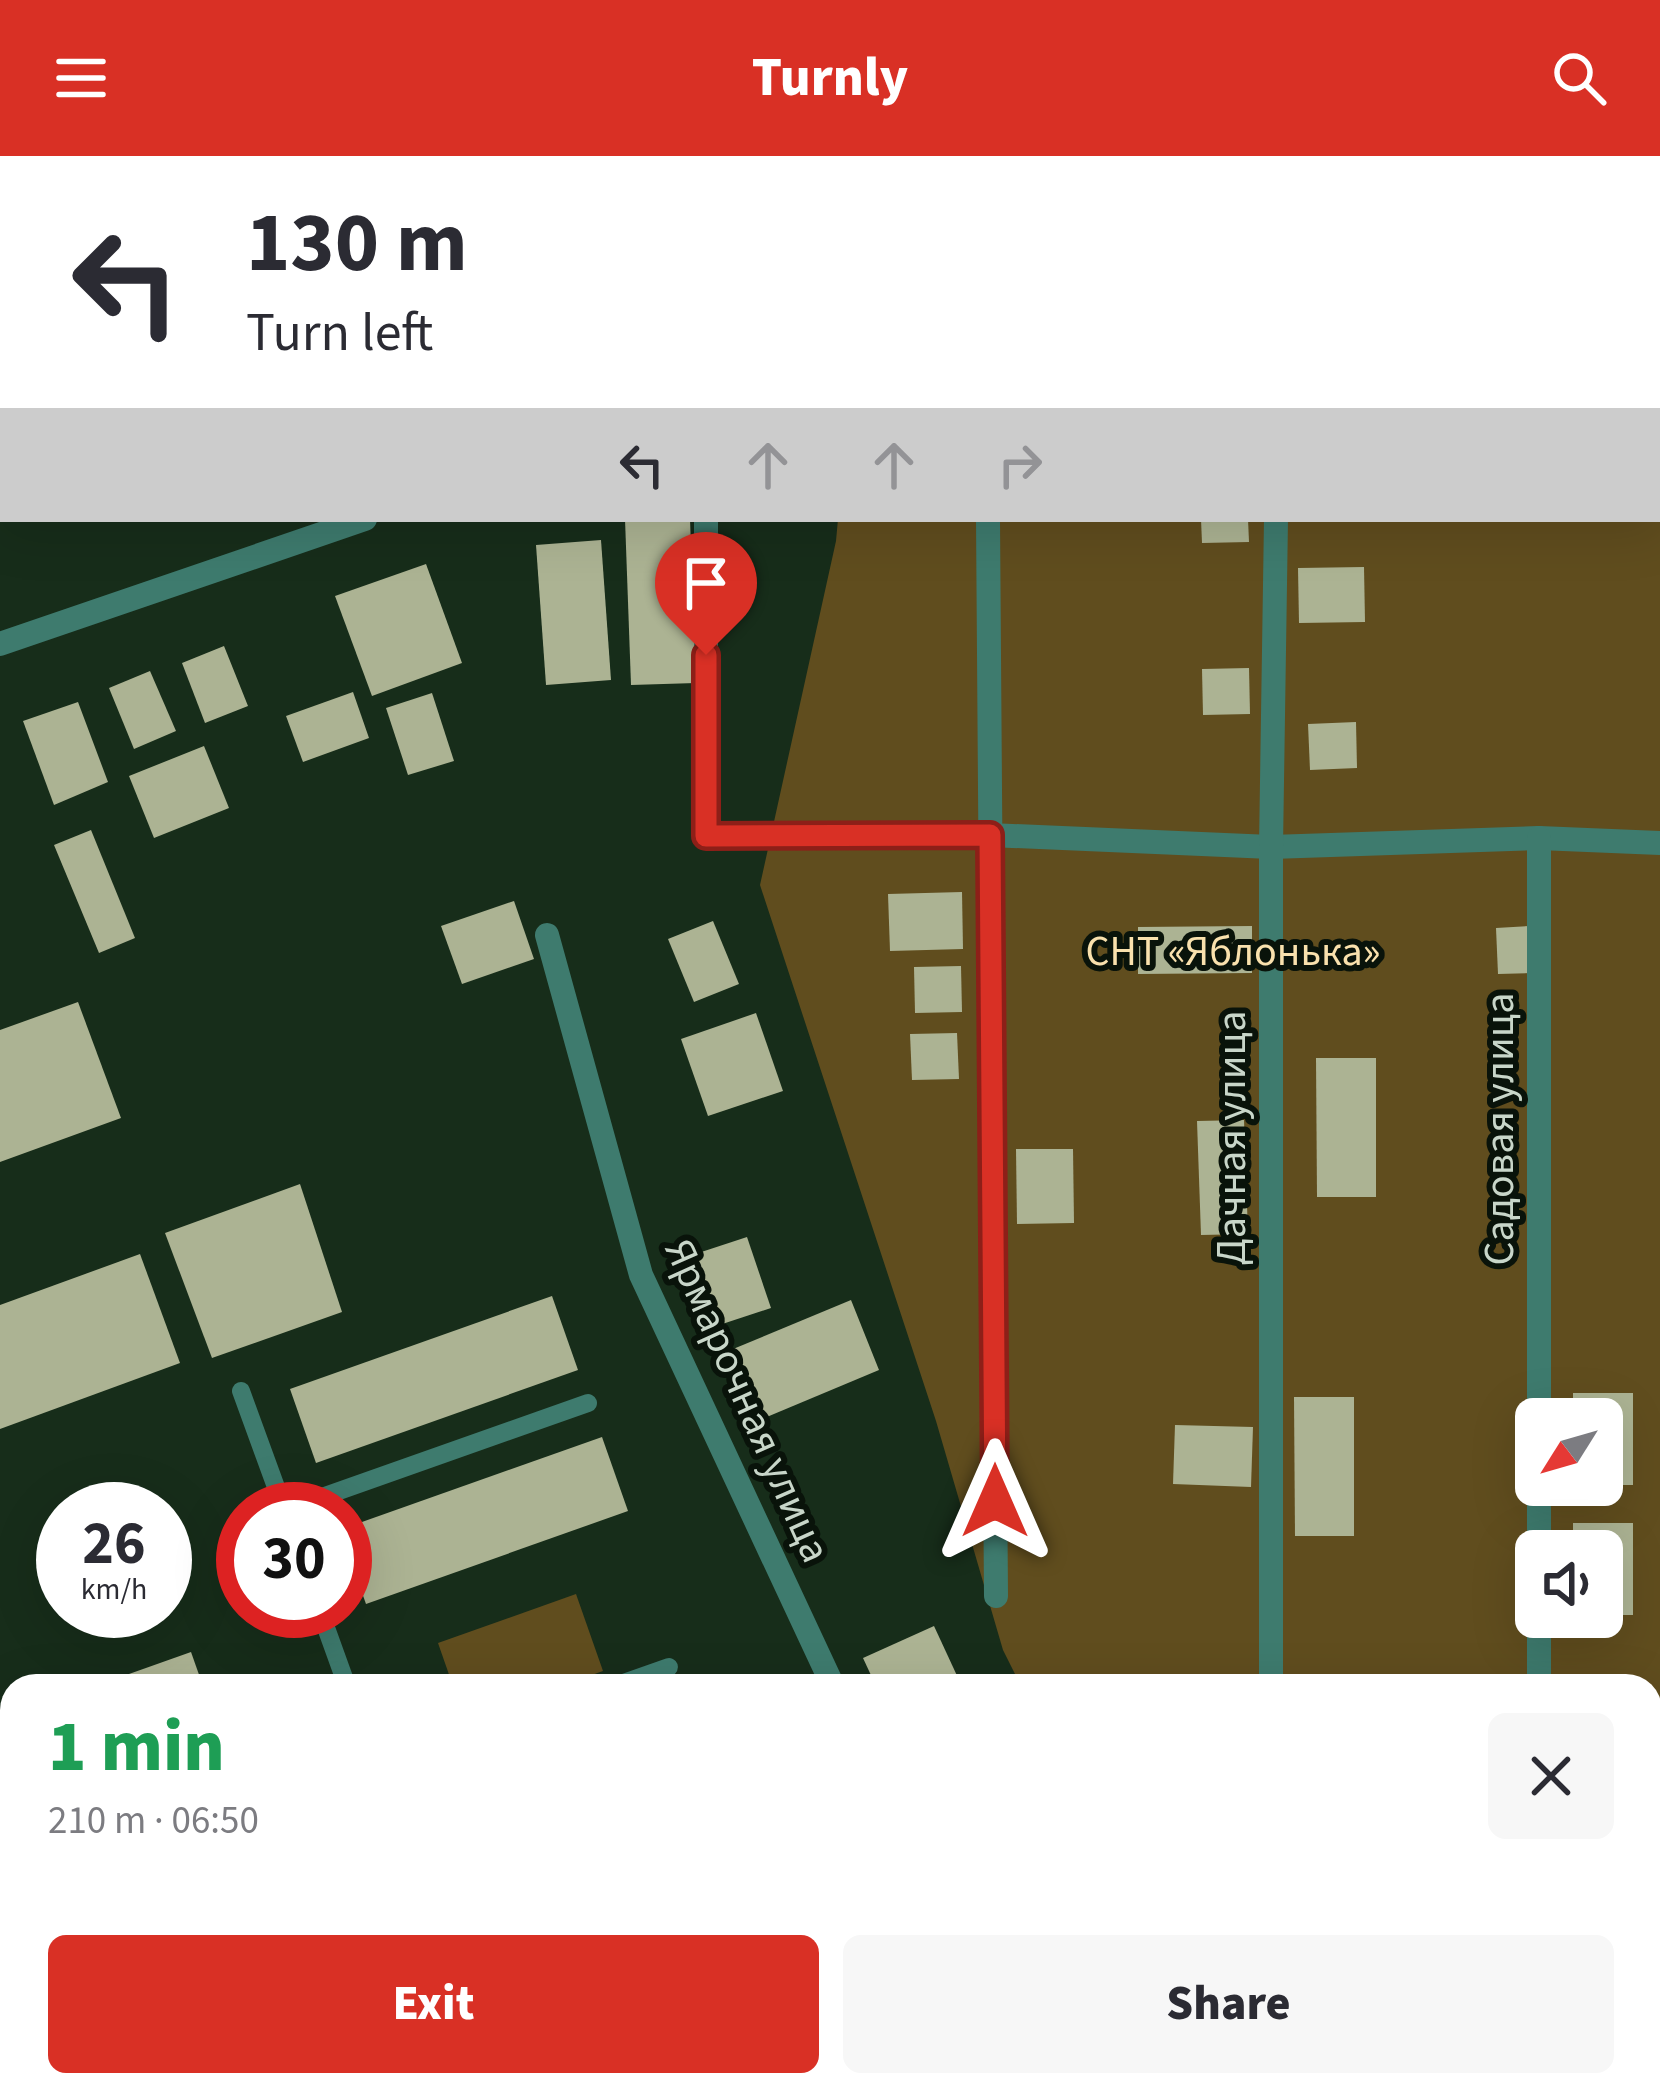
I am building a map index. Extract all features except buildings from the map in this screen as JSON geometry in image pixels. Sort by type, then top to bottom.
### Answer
[{"type":"street","points":[[0,644],[356,522]]},
{"type":"street","points":[[706,522],[706,836],[990,835],[1270,847],[1539,838],[1660,843]]},
{"type":"street","points":[[988,522],[996,1596]]},
{"type":"street","name":"Дачная улица","points":[[1271,1674],[1270,847],[1276,522]]},
{"type":"street","name":"Садовая улица","points":[[1539,838],[1539,1398]]},
{"type":"street","name":"Ярмарочная улица","points":[[548,934],[641,1275],[827,1674]]},
{"type":"street","points":[[1539,1638],[1539,1674]]},
{"type":"lane","points":[[242,1391],[276,1482]]},
{"type":"lane","points":[[363,1482],[588,1403]]},
{"type":"lane","points":[[330,1638],[343,1674]]},
{"type":"lane","points":[[649,1674],[669,1667]]},
{"type":"green space","name":"СНТ «Яблонька»","points":[[838,522],[1660,522],[1660,1674],[1015,1674],[1003,1650],[936,1421],[760,885]]},
{"type":"green space","points":[[576,1594],[603,1671],[449,1674],[438,1643]]},
{"type":"route","points":[[706,655],[706,836],[990,835],[995,1501]]}]
